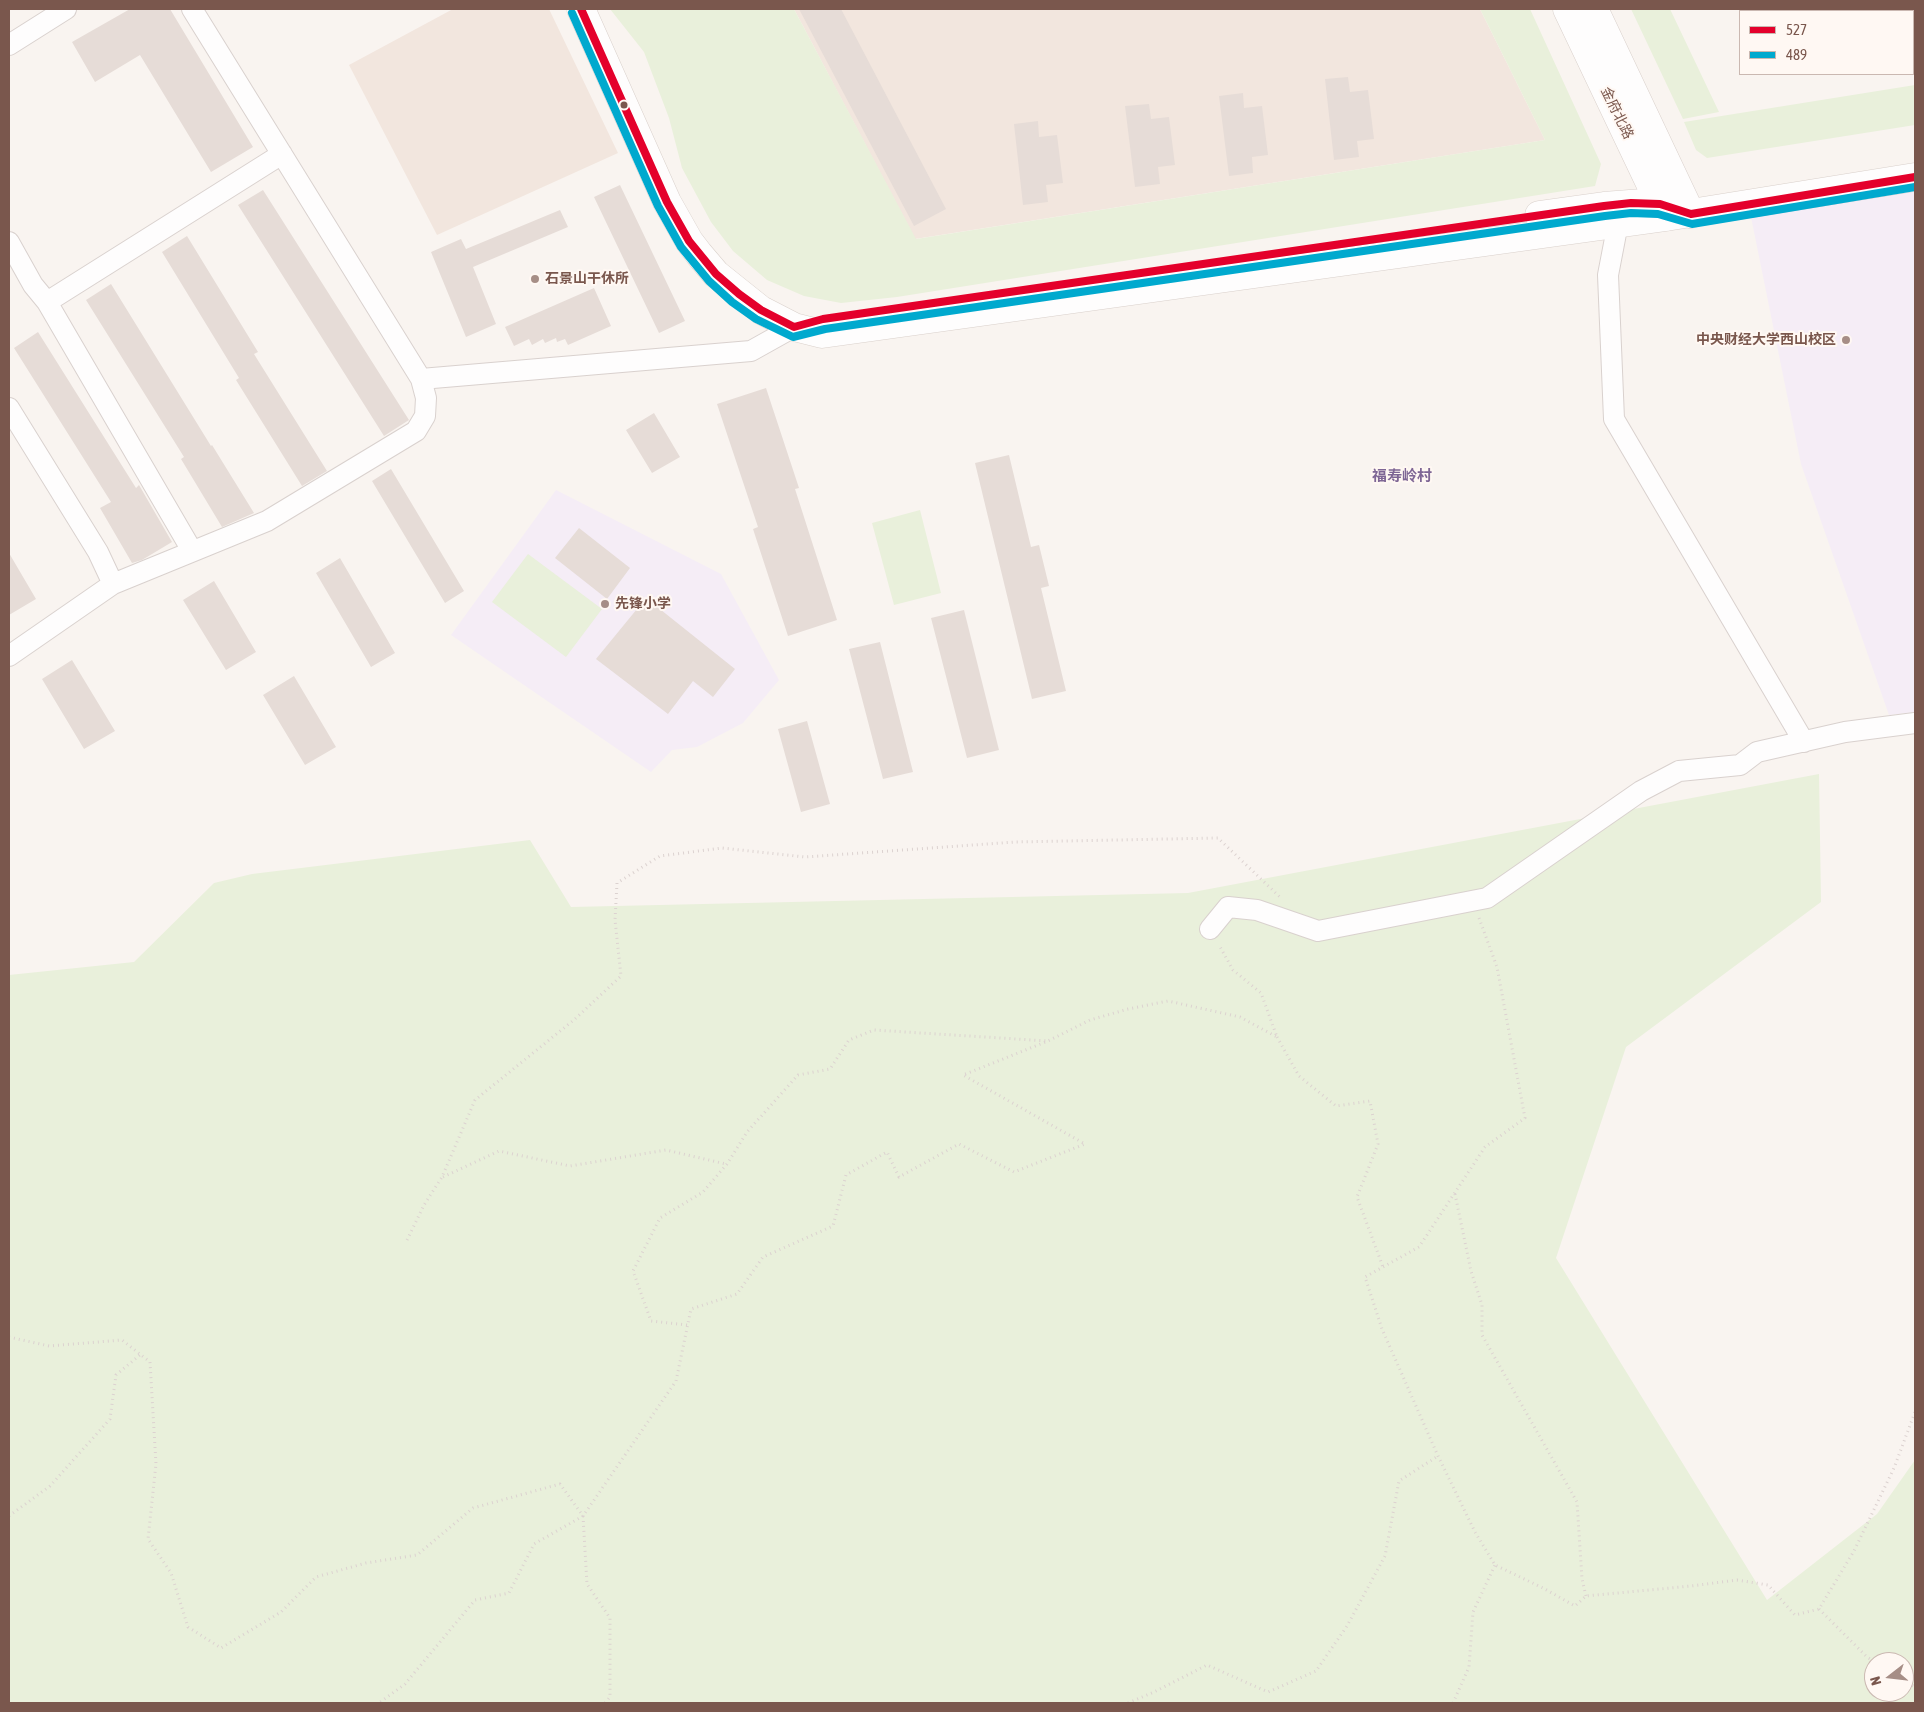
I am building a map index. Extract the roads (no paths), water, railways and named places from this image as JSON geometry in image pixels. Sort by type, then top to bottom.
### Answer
[{"type":"street","points":[[9,45],[66,9]]},
{"type":"street","points":[[9,656],[114,584],[267,521],[416,431],[425,416],[426,398],[421,379],[192,9]]},
{"type":"street","points":[[581,9],[667,202],[689,241],[716,274],[761,310],[794,327],[822,334],[1618,224],[1672,212],[1915,177]]},
{"type":"street","name":"金府北路","points":[[1567,9],[1672,212]]},
{"type":"street","name":"金府北路","points":[[1594,9],[1672,212]]},
{"type":"street","points":[[48,302],[282,154]]},
{"type":"street","points":[[421,379],[751,351],[794,327],[833,318],[1604,206],[1631,203],[1672,212]]},
{"type":"street","points":[[1618,224],[1608,276],[1614,419],[1804,742]]},
{"type":"street","points":[[9,242],[33,285],[48,302],[190,549]]},
{"type":"street","points":[[9,408],[98,552],[114,584]]},
{"type":"street","points":[[1210,929],[1228,907],[1257,910],[1318,931],[1487,898],[1641,791],[1679,771],[1740,765],[1757,752],[1845,732],[1915,723]]},
{"type":"place","name":"石景山干休所","points":[[535,279]]},
{"type":"place","name":"中央财经大学西山校区","points":[[1846,340]]},
{"type":"place","name":"先锋小学","points":[[605,604]]},
{"type":"district","name":"福寿岭村","points":[[1402,476]]}]
